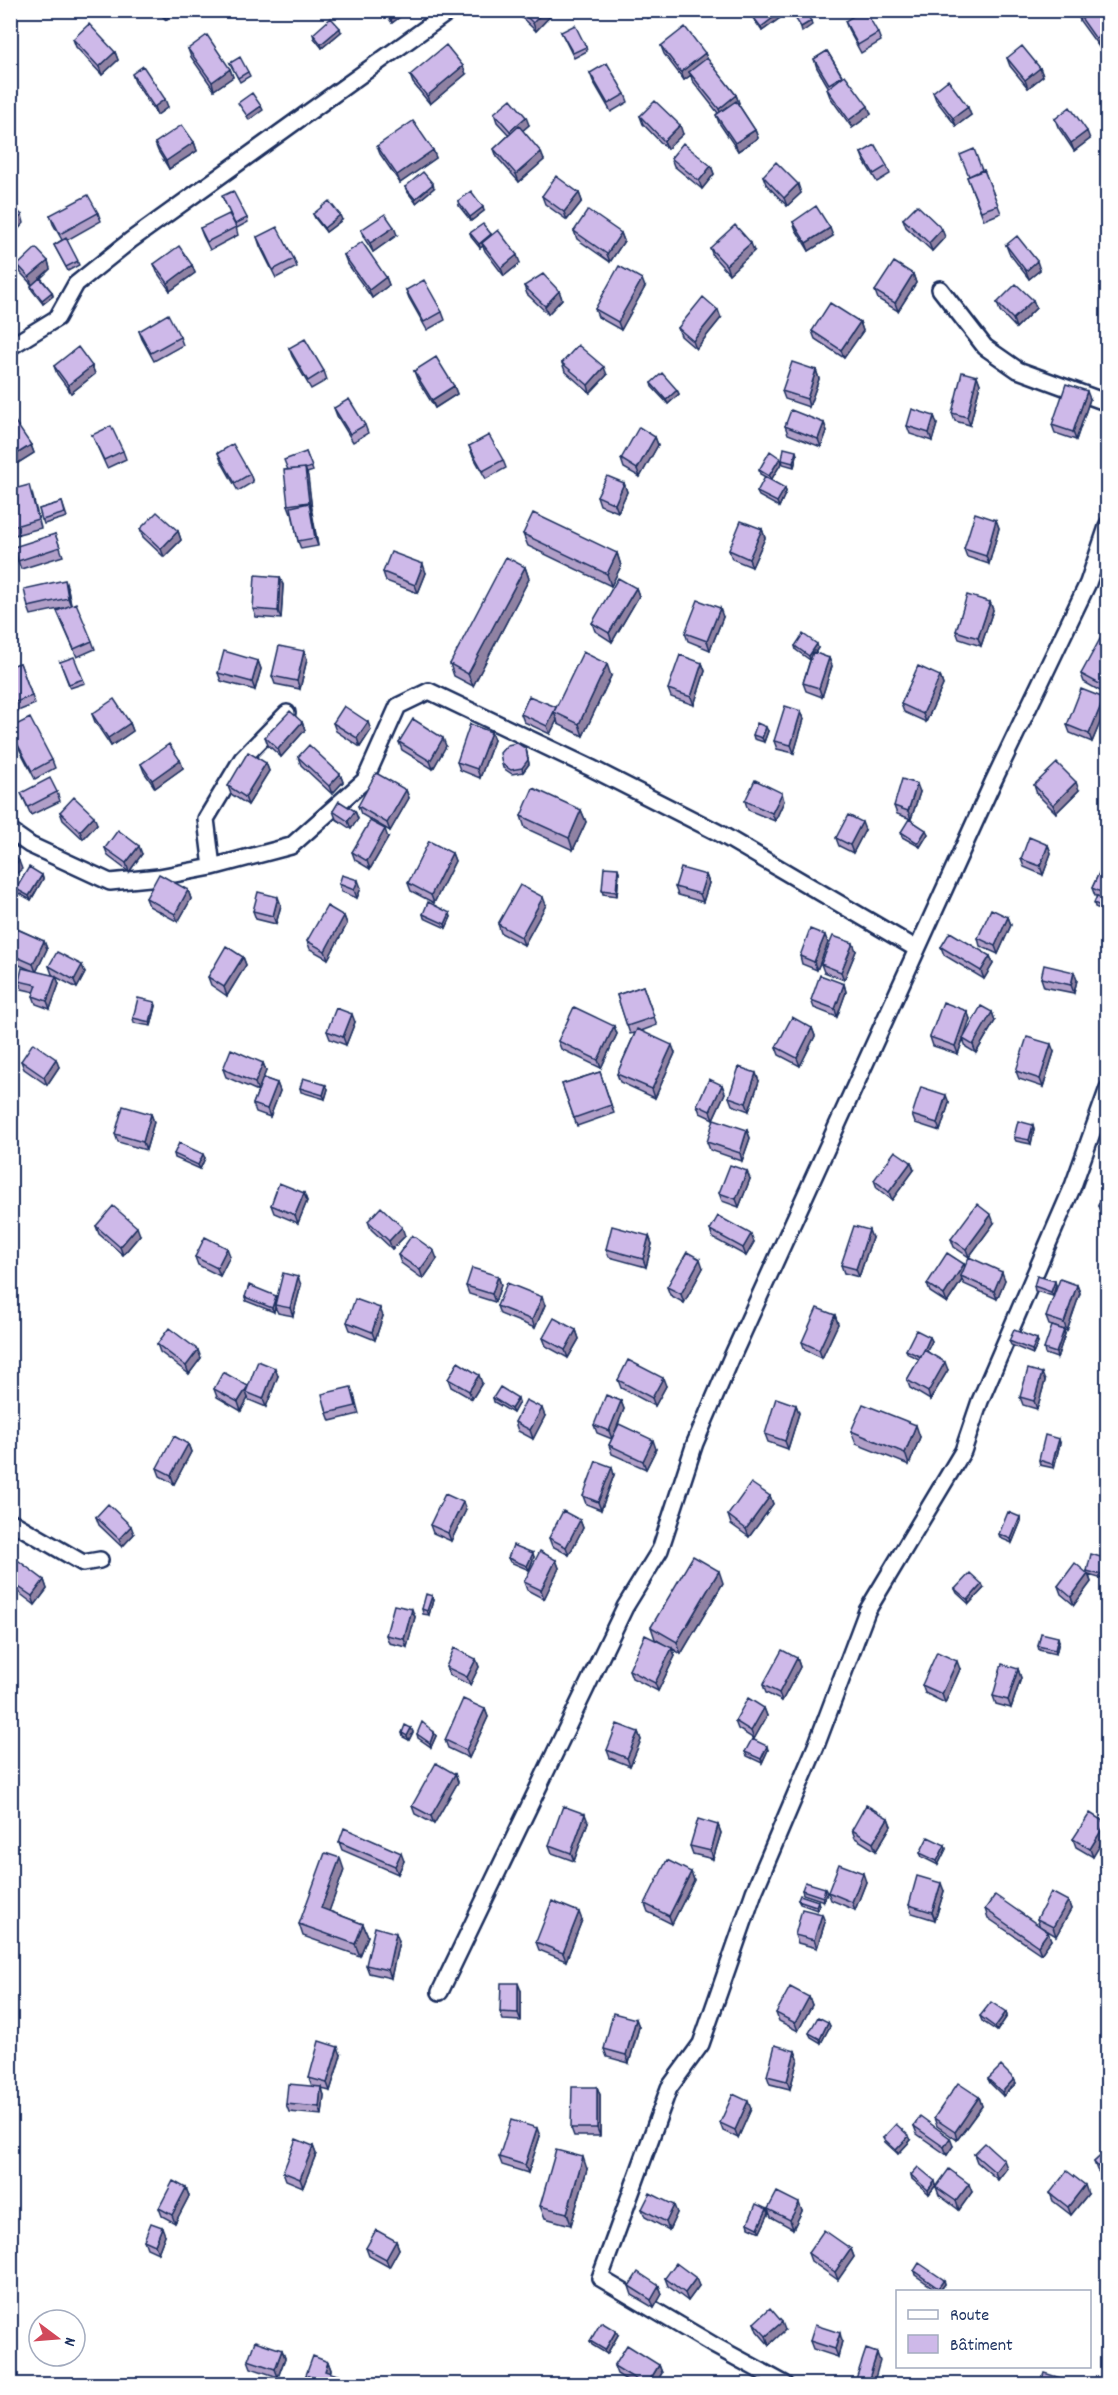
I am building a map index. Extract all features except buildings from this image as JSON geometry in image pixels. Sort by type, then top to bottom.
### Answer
[{"type":"street","points":[[10,348],[57,318],[76,284],[131,240],[451,10]]},
{"type":"street","points":[[940,290],[986,347],[1018,370],[1107,403]]},
{"type":"street","points":[[440,1992],[626,1607],[660,1550],[695,1443],[993,782],[1088,583],[1107,524]]},
{"type":"street","points":[[10,831],[30,845],[110,882],[159,877],[212,867],[291,846],[365,780],[398,706],[429,691],[591,768],[719,834],[917,949]]},
{"type":"street","points":[[212,867],[206,819],[242,759],[287,712]]},
{"type":"street","points":[[785,2385],[600,2278],[669,2088],[701,2044],[754,1892],[816,1746],[867,1611],[963,1451],[980,1401],[1073,1186],[1107,1088]]},
{"type":"street","points":[[10,1521],[83,1563],[100,1560]]}]
